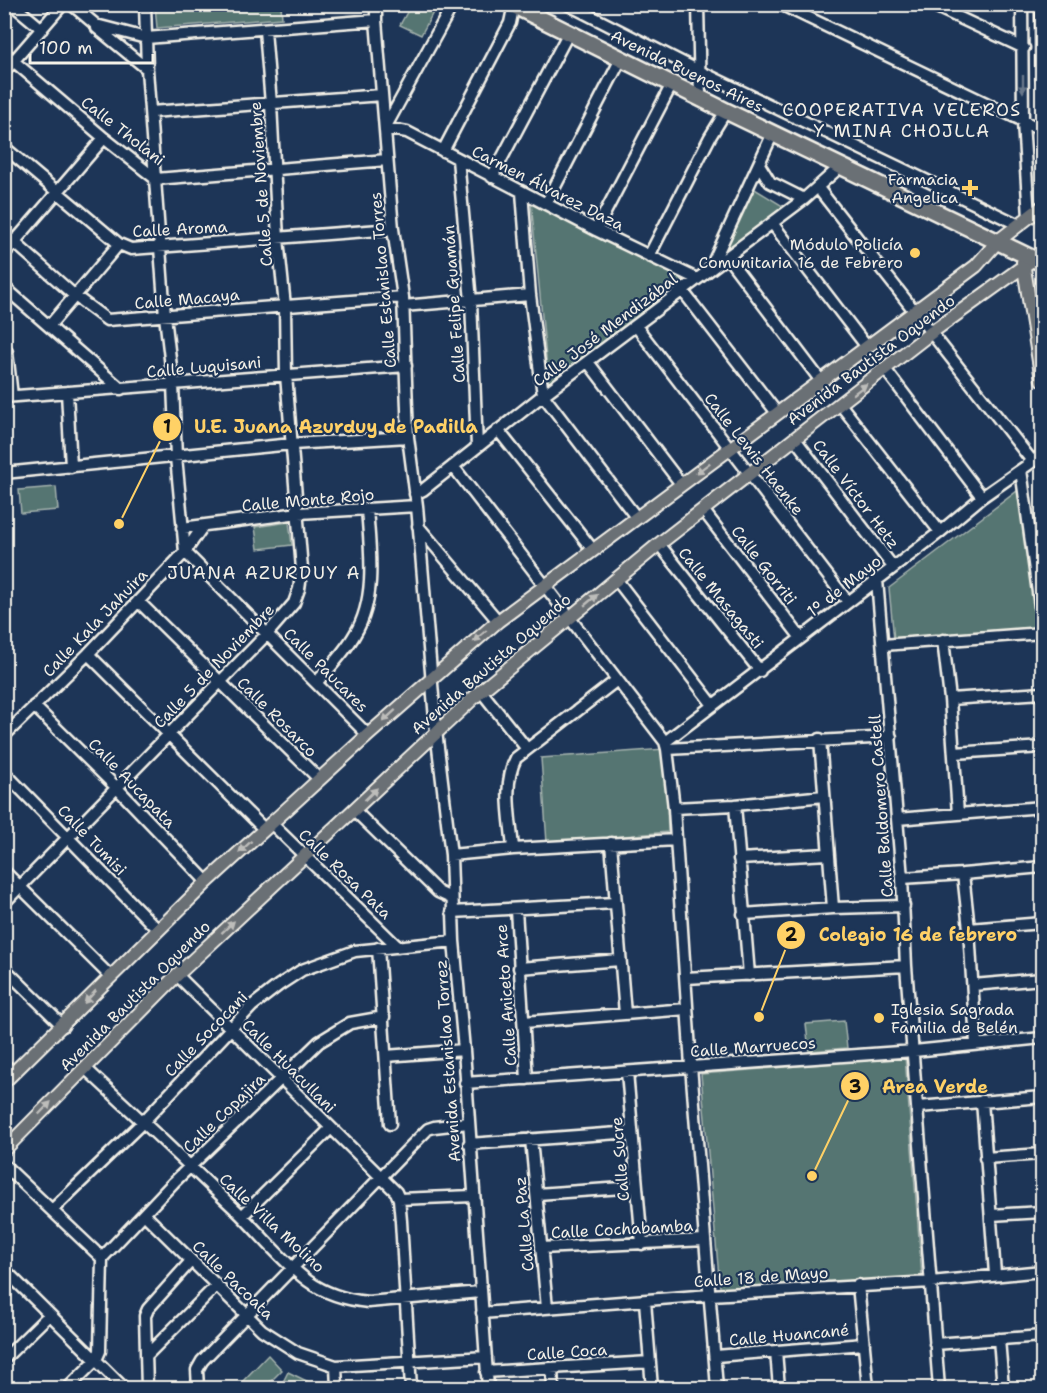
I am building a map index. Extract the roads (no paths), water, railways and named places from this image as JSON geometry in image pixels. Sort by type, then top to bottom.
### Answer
[{"type":"highway","name":"Avenida Buenos Aires","points":[[513,5],[773,134],[1038,261]]},
{"type":"main road","name":"Avenida Bautista Oquendo","points":[[7,1073],[63,1026],[110,976],[207,882],[368,735],[498,621],[976,266],[998,241],[1042,207]]},
{"type":"main road","name":"Avenida Bautista Oquendo","points":[[4,1150],[177,975],[436,731],[482,691],[658,544],[932,332],[1038,261]]},
{"type":"main road","points":[[1038,261],[1042,380]]},
{"type":"street","points":[[12,4],[42,29]]},
{"type":"street","points":[[4,72],[63,4]]},
{"type":"street","points":[[71,4],[96,25],[97,29],[147,69]]},
{"type":"street","points":[[145,4],[147,69],[165,316],[174,384],[176,457],[184,552]]},
{"type":"street","name":"Calle Estanislao Torres","points":[[376,4],[393,229],[403,302],[408,437],[417,506],[436,731]]},
{"type":"street","points":[[385,128],[453,4]]},
{"type":"street","points":[[567,4],[699,71],[1024,221],[1022,4]]},
{"type":"street","points":[[698,4],[700,98]]},
{"type":"street","points":[[780,4],[1042,130]]},
{"type":"street","points":[[930,4],[1024,48]]},
{"type":"street","points":[[1041,4],[1042,79]]},
{"type":"street","points":[[442,151],[510,23],[513,5]]},
{"type":"street","points":[[96,25],[146,38],[376,20]]},
{"type":"street","name":"Calle 5 de Noviembre","points":[[4,903],[268,633],[294,603],[299,589],[302,569],[299,513],[286,375],[285,306],[278,239],[265,30]]},
{"type":"street","points":[[492,177],[568,34]]},
{"type":"street","name":"Calle Tholani","points":[[4,53],[156,179],[387,160]]},
{"type":"street","points":[[546,204],[621,59]]},
{"type":"street","points":[[596,230],[672,84]]},
{"type":"street","points":[[151,112],[382,95]]},
{"type":"street","points":[[649,256],[710,137],[726,111]]},
{"type":"street","name":"Carmen Álvarez Daza","points":[[385,128],[408,132],[596,230],[697,279]]},
{"type":"street","points":[[710,270],[773,134]]},
{"type":"street","points":[[4,254],[104,138]]},
{"type":"street","name":"Calle Aroma","points":[[4,147],[120,244],[131,249],[393,229]]},
{"type":"street","name":"Calle Felipe Guamán","points":[[458,159],[471,301],[477,447]]},
{"type":"street","points":[[760,166],[770,182],[804,199]]},
{"type":"street","name":"Calle José Mendizábal","points":[[415,494],[682,290],[728,258],[818,188],[841,166]]},
{"type":"street","points":[[818,188],[1032,461]]},
{"type":"street","points":[[522,192],[530,295],[543,395],[636,517]]},
{"type":"street","points":[[772,223],[867,347]]},
{"type":"street","name":"Calle Macaya","points":[[4,233],[75,296],[107,320],[285,306],[471,301],[530,295]]},
{"type":"street","points":[[50,325],[120,244]]},
{"type":"street","points":[[728,258],[821,381]]},
{"type":"street","points":[[4,287],[121,389]]},
{"type":"street","points":[[682,290],[777,413]]},
{"type":"street","name":"Calle Lewis Haenke","points":[[636,326],[848,602]]},
{"type":"street","points":[[4,347],[7,352],[8,397]]},
{"type":"street","points":[[588,362],[681,484]]},
{"type":"street","name":"Calle Luquisani","points":[[8,397],[406,366]]},
{"type":"street","points":[[885,369],[982,497]]},
{"type":"street","points":[[67,392],[71,467]]},
{"type":"street","points":[[840,404],[940,532]]},
{"type":"street","points":[[498,430],[593,550]]},
{"type":"street","points":[[4,473],[292,444],[408,437]]},
{"type":"street","name":"Calle Víctor Hetz","points":[[795,439],[893,567]]},
{"type":"street","name":"1º de Mayo","points":[[666,746],[713,705],[940,532],[982,497],[1042,455]]},
{"type":"street","points":[[453,466],[666,746],[674,808],[691,1066],[717,1389]]},
{"type":"street","points":[[1021,470],[1042,621]]},
{"type":"street","name":"Calle Monte Rojo","points":[[182,528],[299,513],[417,506]]},
{"type":"street","points":[[316,682],[350,642],[365,612],[370,561],[367,509]]},
{"type":"street","name":"Calle Gorriti","points":[[703,510],[801,638]]},
{"type":"street","name":"Calle Kala Jahuira","points":[[4,736],[88,654],[138,601],[184,552],[202,526]]},
{"type":"street","points":[[418,526],[498,621]]},
{"type":"street","name":"Calle Masagasti","points":[[658,544],[760,670]]},
{"type":"street","name":"Calle Paucares","points":[[184,552],[268,633],[368,735]]},
{"type":"street","points":[[616,579],[713,705]]},
{"type":"street","name":"Calle Baldomero Castell","points":[[877,580],[902,878],[906,966],[939,1389]]},
{"type":"street","name":"Calle Rosarco","points":[[138,601],[319,779]]},
{"type":"street","points":[[883,645],[1042,633]]},
{"type":"street","points":[[943,640],[955,753],[958,814]]},
{"type":"street","name":"Calle Rosa Pata","points":[[88,654],[268,826],[305,855],[398,947]]},
{"type":"street","points":[[513,849],[509,774],[516,758],[617,680]]},
{"type":"street","points":[[482,691],[527,748]]},
{"type":"street","points":[[950,699],[1042,693]]},
{"type":"street","name":"Calle Aucapata","points":[[34,706],[207,882]]},
{"type":"street","name":"Avenida Estanislao Torrez","points":[[436,731],[451,855],[451,898],[488,1389]]},
{"type":"street","points":[[666,746],[891,737]]},
{"type":"street","points":[[820,739],[833,908]]},
{"type":"street","points":[[955,753],[1042,747]]},
{"type":"street","name":"Calle Tumisi","points":[[4,772],[158,930]]},
{"type":"street","points":[[674,808],[735,805],[824,796]]},
{"type":"street","points":[[735,805],[749,975]]},
{"type":"street","points":[[897,819],[1042,807]]},
{"type":"street","points":[[354,810],[438,892],[451,898]]},
{"type":"street","points":[[451,855],[513,849],[676,840]]},
{"type":"street","points":[[611,843],[625,1014]]},
{"type":"street","points":[[739,859],[828,854]]},
{"type":"street","points":[[902,878],[1042,867]]},
{"type":"street","points":[[4,871],[110,976]]},
{"type":"street","points":[[963,874],[976,1044]]},
{"type":"street","points":[[452,912],[615,903]]},
{"type":"street","points":[[743,914],[904,906]]},
{"type":"street","name":"Calle Aniceto Arce","points":[[516,910],[527,1079]]},
{"type":"street","points":[[969,929],[1042,923]]},
{"type":"street","name":"Calle Sococani","points":[[52,1210],[143,1122],[252,1005],[302,970],[354,951],[454,941]]},
{"type":"street","points":[[378,948],[390,1124]]},
{"type":"street","points":[[519,968],[620,960]]},
{"type":"street","points":[[686,978],[906,966]]},
{"type":"street","points":[[4,968],[63,1026]]},
{"type":"street","name":"Calle Huacullani","points":[[177,975],[393,1188],[399,1198]]},
{"type":"street","points":[[973,984],[1042,979]]},
{"type":"street","points":[[524,1022],[687,1009]]},
{"type":"street","name":"Calle Copajira","points":[[102,1258],[319,1042],[350,1023],[384,1017]]},
{"type":"street","name":"Calle Marruecos","points":[[465,1083],[914,1051],[1042,1038]]},
{"type":"street","points":[[386,1056],[464,1050]]},
{"type":"street","name":"Calle Villa Molino","points":[[85,1068],[242,1216],[292,1267],[318,1287],[353,1300],[368,1302],[480,1292]]},
{"type":"street","name":"Calle Sucre","points":[[627,1072],[642,1244]]},
{"type":"street","points":[[918,1107],[1042,1097]]},
{"type":"street","points":[[982,1101],[995,1274]]},
{"type":"street","points":[[198,1389],[199,1365],[381,1176],[429,1129],[468,1123]]},
{"type":"street","points":[[242,1216],[331,1128]]},
{"type":"street","points":[[469,1144],[632,1132]]},
{"type":"street","name":"Calle La Paz","points":[[531,1139],[547,1308]]},
{"type":"street","points":[[985,1158],[1042,1154]]},
{"type":"street","points":[[4,1165],[102,1258],[100,1351],[96,1360],[68,1389]]},
{"type":"street","points":[[537,1194],[637,1187]]},
{"type":"street","points":[[411,1389],[399,1198],[473,1196]]},
{"type":"street","points":[[991,1215],[1042,1212]]},
{"type":"street","name":"Calle Pacoata","points":[[144,1214],[262,1330],[298,1353],[336,1366],[486,1357]]},
{"type":"street","name":"Calle Cochabamba","points":[[541,1248],[705,1240]]},
{"type":"street","points":[[147,1389],[145,1317],[148,1309],[191,1261]]},
{"type":"street","points":[[4,1269],[124,1389]]},
{"type":"street","name":"Calle 18 de Mayo","points":[[482,1312],[858,1285],[931,1282],[1042,1271]]},
{"type":"street","points":[[147,1355],[217,1285]]},
{"type":"street","points":[[858,1285],[868,1389]]},
{"type":"street","points":[[645,1301],[652,1389]]},
{"type":"street","points":[[4,1359],[49,1315]]},
{"type":"street","points":[[935,1344],[1042,1336]]},
{"type":"street","points":[[999,1339],[1003,1389]]},
{"type":"street","name":"Calle Huancané","points":[[716,1356],[864,1344]]},
{"type":"street","points":[[776,1351],[779,1389]]},
{"type":"street","name":"Calle Coca","points":[[486,1372],[650,1362]]},
{"type":"street","points":[[336,1366],[337,1389]]},
{"type":"street","points":[[552,1368],[553,1389]]},
{"type":"place","name":"Farmacia Angelica","points":[[970,188]]},
{"type":"place","name":"Módulo Policía Comunitaria 16 de Febrero","points":[[915,253]]},
{"type":"place","name":"U.E. Juana Azurduy de Padilla","points":[[119,524]]},
{"type":"place","name":"Colegio 16 de febrero","points":[[759,1017]]},
{"type":"place","name":"Iglesia Sagrada Familia de Belén","points":[[879,1018]]},
{"type":"place","name":"Area Verde","points":[[812,1176]]},
{"type":"district","name":"COOPERATIVA VELEROS Y MINA CHOJLLA","points":[[902,120]]},
{"type":"district","name":"JUANA AZURDUY A","points":[[264,573]]}]
